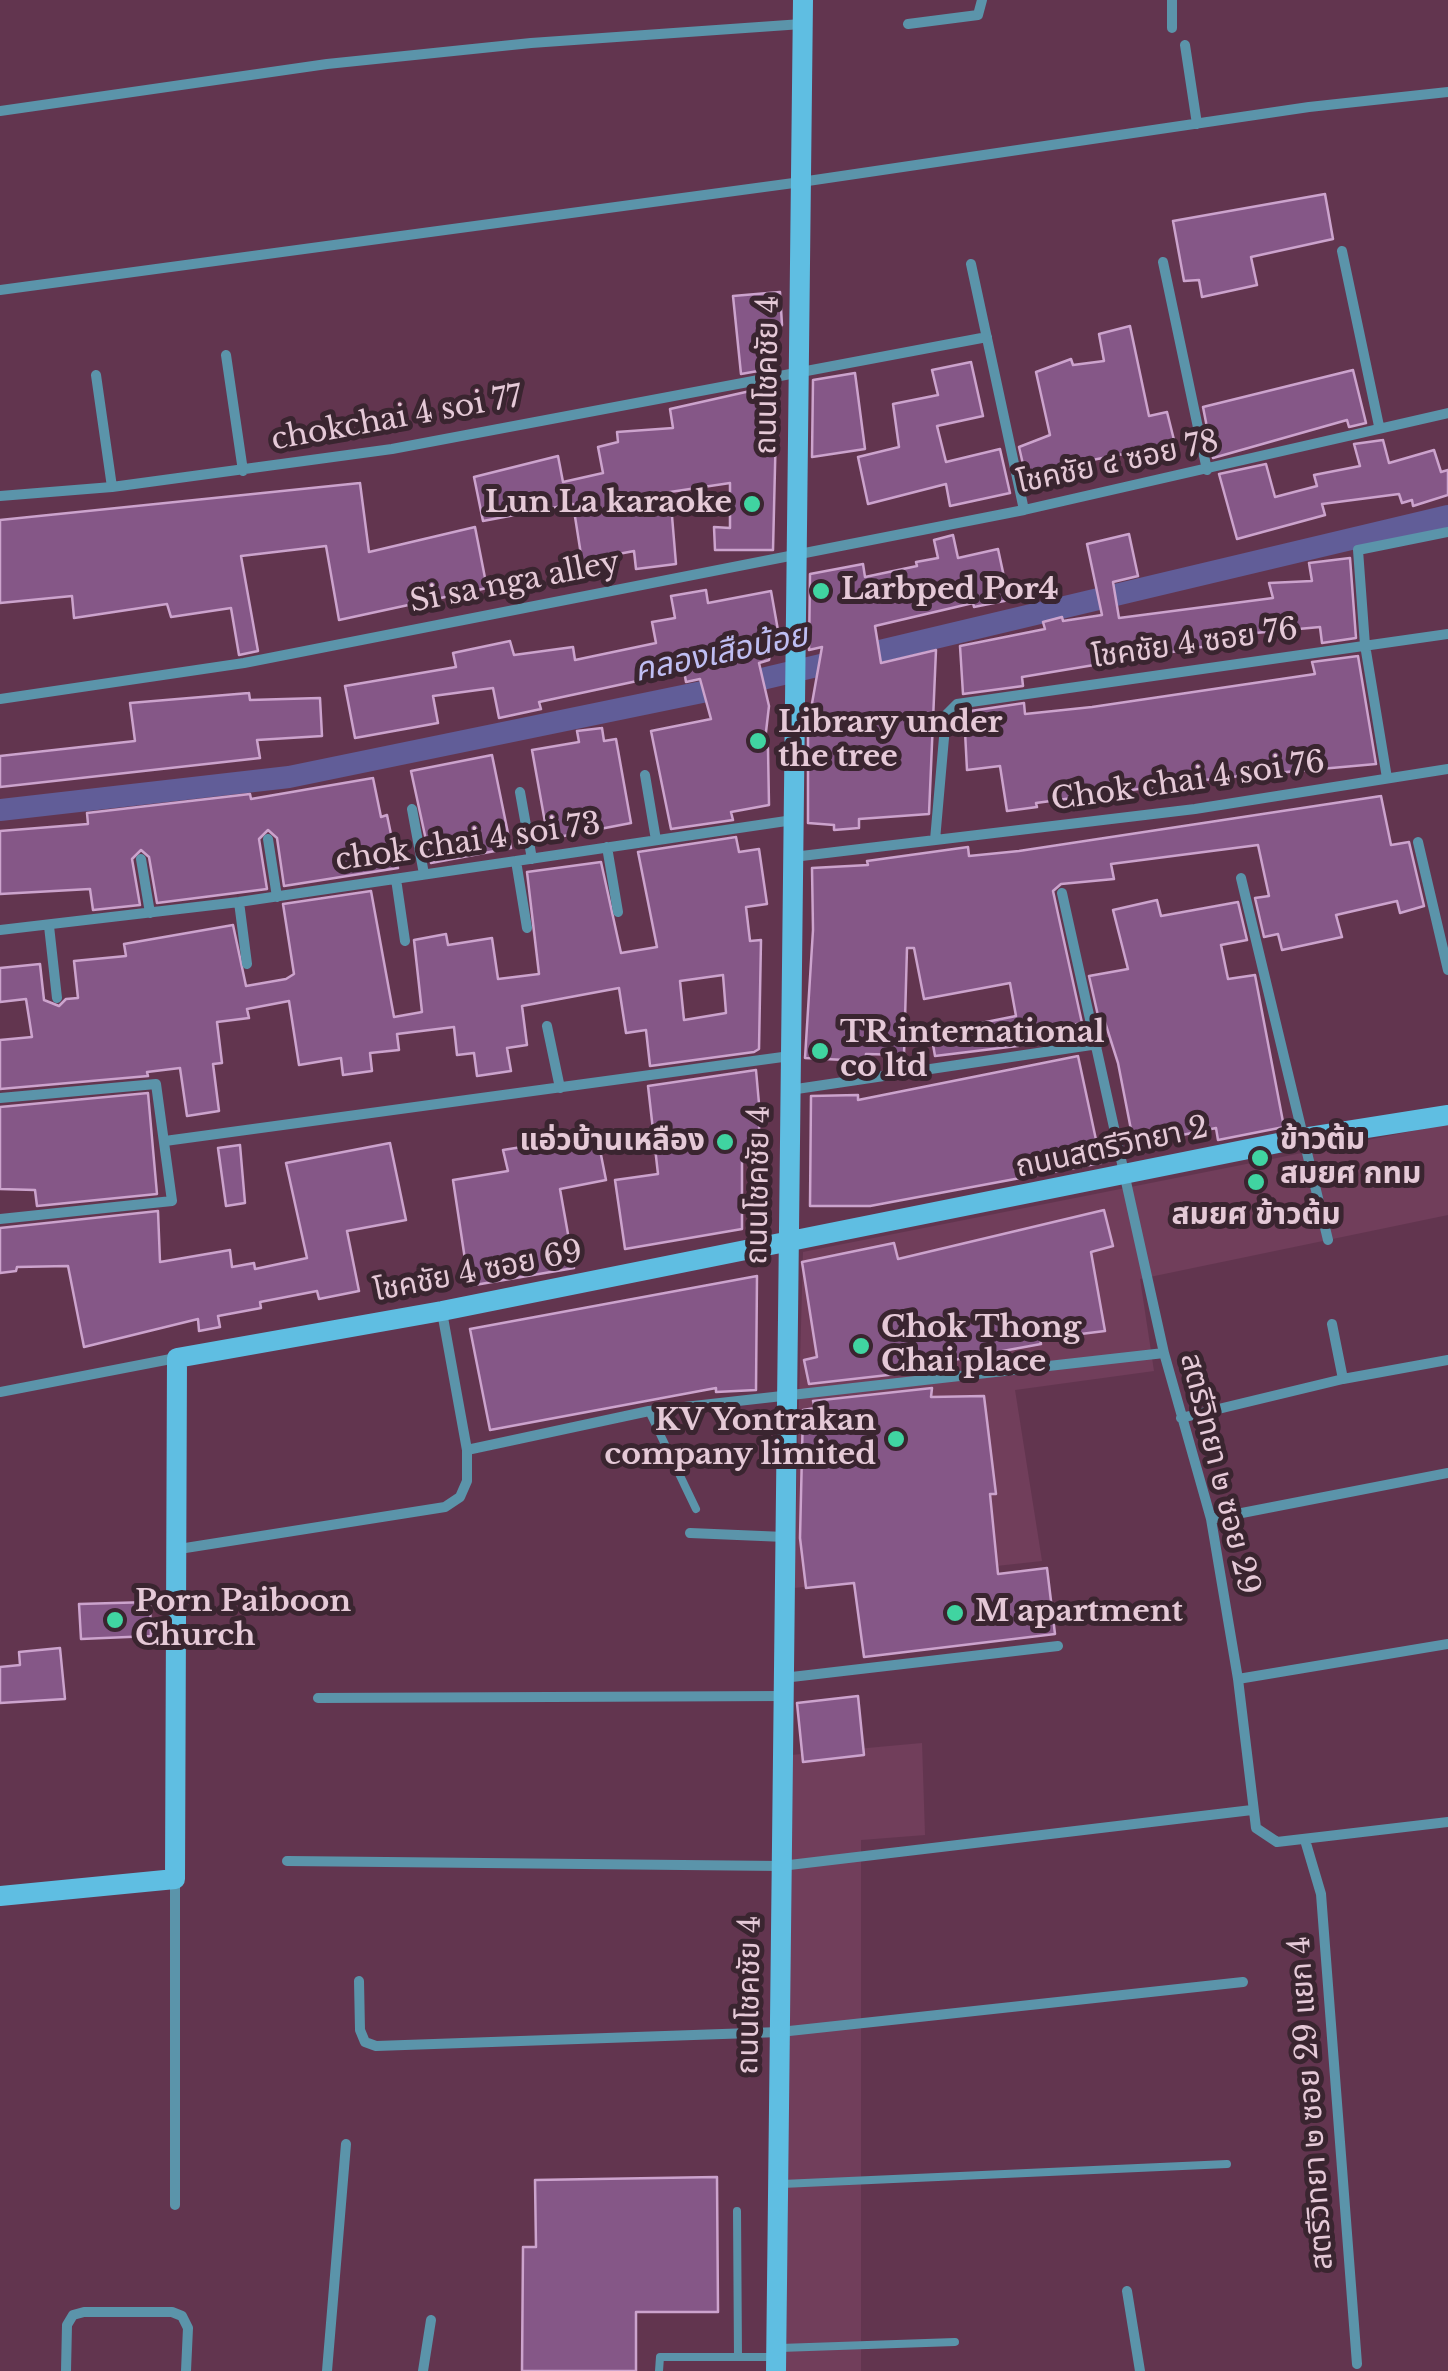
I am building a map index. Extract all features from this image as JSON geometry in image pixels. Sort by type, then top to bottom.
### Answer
[{"type":"street","name":"ถนนโชคชัย 4","points":[[776,2359],[803,0]]},
{"type":"street","points":[[908,24],[978,15],[982,0]]},
{"type":"street","points":[[1172,0],[1172,28]]},
{"type":"street","points":[[0,110],[327,64],[802,24]]},
{"type":"street","points":[[1186,45],[1197,124]]},
{"type":"street","points":[[0,290],[1448,92]]},
{"type":"street","points":[[1342,251],[1379,426]]},
{"type":"street","points":[[1162,262],[1207,470]]},
{"type":"street","points":[[971,264],[1024,510]]},
{"type":"street","name":"chokchai 4 soi 77","points":[[0,496],[112,487],[392,449],[987,337]]},
{"type":"street","points":[[226,355],[243,471]]},
{"type":"street","points":[[96,374],[112,487]]},
{"type":"street","name":"โชคชัย ๔ ซอย 78","points":[[796,552],[1024,510],[1448,412]]},
{"type":"street","points":[[1387,778],[1365,645],[1358,550],[1448,532]]},
{"type":"street","name":"Si sa nga alley","points":[[0,699],[244,663],[796,552]]},
{"type":"street","name":"โชคชัย 4 ซอย 76","points":[[935,840],[950,708],[1448,634]]},
{"type":"street","name":"Chok chai 4 soi 76","points":[[793,857],[1195,809],[1448,769]]},
{"type":"street","points":[[645,775],[656,840]]},
{"type":"street","points":[[520,792],[532,858]]},
{"type":"street","points":[[412,808],[424,874]]},
{"type":"street","name":"chok chai 4 soi 73","points":[[0,930],[277,897],[793,820]]},
{"type":"street","points":[[268,839],[277,897]]},
{"type":"street","points":[[1418,842],[1448,970]]},
{"type":"street","points":[[608,847],[618,912]]},
{"type":"street","points":[[141,859],[150,913]]},
{"type":"street","points":[[516,861],[526,928]]},
{"type":"street","points":[[1240,878],[1328,1240]]},
{"type":"street","points":[[396,879],[406,941]]},
{"type":"street","name":"สตรีวิทยา ๒ ซอย 29","points":[[1062,893],[1164,1352],[1211,1519],[1238,1679],[1256,1828],[1269,1839],[1305,1840]]},
{"type":"street","points":[[239,902],[247,964]]},
{"type":"street","points":[[49,926],[57,998]]},
{"type":"street","points":[[547,1026],[560,1088]]},
{"type":"street","points":[[790,1090],[1098,1044]]},
{"type":"street","points":[[165,1142],[790,1056]]},
{"type":"street","points":[[0,1098],[156,1084],[172,1201],[0,1219]]},
{"type":"street","name":"ถนนสตรีวิทยา 2","points":[[788,1242],[1126,1177],[1304,1138],[1448,1115]]},
{"type":"street","name":"โชคชัย 4 ซอย 69","points":[[178,1358],[442,1311],[788,1242]]},
{"type":"street","points":[[180,1549],[445,1508],[460,1497],[466,1480],[466,1450],[442,1311]]},
{"type":"street","points":[[1332,1324],[1343,1379]]},
{"type":"street","points":[[466,1450],[649,1412],[1164,1352]]},
{"type":"street","points":[[0,1392],[178,1358],[175,2205]]},
{"type":"street","points":[[1181,1418],[1343,1379],[1448,1360]]},
{"type":"street","points":[[1211,1519],[1448,1473]]},
{"type":"street","points":[[690,1533],[785,1537]]},
{"type":"street","points":[[1238,1679],[1448,1644]]},
{"type":"street","points":[[318,1698],[784,1687],[1058,1646]]},
{"type":"street","points":[[287,1860],[781,1866],[1252,1810]]},
{"type":"street","points":[[1305,1840],[1448,1822]]},
{"type":"street","name":"สตรีวิทยา ๒ ซอย 29 แยก 4","points":[[1305,1840],[1322,1894],[1356,2364]]},
{"type":"street","points":[[0,1896],[175,1878]]},
{"type":"street","points":[[359,1982],[360,2030],[365,2042],[376,2046],[780,2032],[1243,1982]]},
{"type":"street","points":[[327,2371],[346,2144]]},
{"type":"street","points":[[1127,2291],[1140,2371]]},
{"type":"street","points":[[66,2371],[67,2326],[73,2315],[172,2312],[182,2316],[188,2328],[186,2371]]},
{"type":"street","points":[[423,2371],[431,2320]]},
{"type":"lane","points":[[649,1412],[696,1508]]},
{"type":"lane","points":[[778,2184],[1226,2164]]},
{"type":"lane","points":[[738,2212],[738,2357]]},
{"type":"lane","points":[[660,2371],[660,2357],[776,2359],[955,2342]]},
{"type":"shaded area","points":[[1448,1124],[1448,1215],[1140,1279],[1154,1371],[1015,1390],[1042,1561],[794,1588],[803,1252]]},
{"type":"shaded area","points":[[922,1743],[925,1835],[861,1840],[861,2371],[786,2371],[791,1755]]},
{"type":"building","points":[[1325,194],[1333,239],[1251,257],[1257,285],[1202,297],[1199,280],[1184,281],[1173,221]]},
{"type":"building","points":[[780,292],[782,325],[770,336],[769,352],[758,371],[741,374],[733,296]]},
{"type":"building","points":[[1130,326],[1149,416],[1167,412],[1175,444],[1025,473],[1019,447],[1050,435],[1036,372],[1071,359],[1073,365],[1104,361],[1099,334]]},
{"type":"building","points":[[971,362],[983,416],[937,426],[946,462],[1000,449],[1010,493],[950,506],[946,484],[868,504],[858,457],[899,447],[893,404],[938,395],[932,370]]},
{"type":"building","points":[[1353,370],[1366,423],[1349,427],[1347,420],[1213,458],[1203,407]]},
{"type":"building","points":[[855,373],[865,449],[812,457],[813,380]]},
{"type":"building","points":[[777,385],[773,550],[715,550],[714,527],[730,528],[730,483],[670,492],[676,564],[636,569],[634,551],[582,561],[573,504],[483,521],[474,477],[558,456],[563,482],[603,473],[598,447],[618,442],[617,432],[673,428],[670,409]]},
{"type":"building","points":[[1383,440],[1389,463],[1434,450],[1441,472],[1448,470],[1448,495],[1413,506],[1412,500],[1402,503],[1399,494],[1322,504],[1325,515],[1237,539],[1219,474],[1266,464],[1275,497],[1317,486],[1314,475],[1360,466],[1354,444]]},
{"type":"building","points":[[360,483],[369,552],[475,527],[487,588],[339,620],[326,546],[241,556],[258,651],[239,655],[231,608],[171,617],[167,604],[74,618],[72,596],[0,603],[0,520]]},
{"type":"building","points":[[1129,534],[1138,576],[1113,582],[1119,618],[1273,598],[1269,583],[1312,581],[1309,563],[1350,558],[1356,638],[1322,643],[1320,627],[1212,637],[1214,645],[1022,677],[1023,686],[963,694],[960,646],[1045,629],[1043,622],[1062,617],[1063,621],[1102,615],[1087,544]]},
{"type":"building","points":[[953,535],[958,558],[998,549],[1009,600],[974,607],[973,603],[875,626],[881,663],[936,650],[929,814],[859,819],[859,828],[834,830],[834,825],[808,823],[808,726],[822,647],[809,650],[810,574],[863,564],[865,577],[917,566],[916,562],[938,558],[934,540]]},
{"type":"building","points":[[706,590],[708,603],[771,591],[779,636],[774,636],[769,660],[759,663],[769,706],[764,749],[768,748],[769,805],[731,812],[733,820],[671,829],[651,731],[711,719],[700,679],[686,682],[684,671],[539,702],[541,709],[499,718],[493,688],[433,696],[438,723],[355,738],[345,686],[456,667],[453,653],[510,641],[514,655],[573,647],[575,660],[656,643],[652,622],[675,618],[671,596]]},
{"type":"building","points":[[1358,656],[1376,764],[1220,778],[1036,803],[1037,807],[1007,811],[1000,766],[967,770],[964,712],[1024,703],[1025,714],[1092,707],[1315,674],[1312,662]]},
{"type":"building","points":[[249,693],[250,700],[320,698],[322,736],[257,740],[260,758],[0,787],[0,756],[135,741],[130,703]]},
{"type":"building","points":[[602,728],[604,741],[616,739],[631,823],[548,839],[532,750],[579,742],[577,731]]},
{"type":"building","points":[[492,755],[511,848],[431,863],[411,771]]},
{"type":"building","points":[[373,778],[381,817],[387,815],[398,868],[284,886],[277,838],[268,830],[259,839],[267,889],[157,903],[149,857],[141,850],[132,859],[140,905],[93,910],[90,889],[0,894],[0,831],[88,824],[87,813],[250,794],[251,799]]},
{"type":"building","points":[[1381,796],[1391,845],[1409,842],[1424,906],[1400,913],[1397,901],[1336,915],[1342,937],[1282,950],[1278,934],[1264,937],[1255,898],[1269,896],[1258,845],[1111,864],[1114,879],[1061,884],[1053,891],[1082,1023],[1072,1025],[1075,1039],[935,1056],[931,1033],[1016,1016],[1010,983],[924,999],[914,948],[907,948],[904,1055],[866,1054],[865,1061],[805,1058],[813,930],[812,868],[868,865],[867,861],[968,847],[969,856],[1019,851]]},
{"type":"building","points":[[736,837],[739,852],[759,849],[767,904],[746,907],[750,941],[761,940],[759,1049],[754,1052],[650,1066],[646,1030],[626,1033],[619,988],[522,1006],[527,1045],[507,1048],[511,1071],[477,1076],[474,1053],[457,1055],[454,1027],[397,1034],[399,1050],[370,1053],[372,1071],[343,1075],[341,1058],[299,1065],[289,1001],[247,1009],[249,1018],[217,1022],[222,1063],[213,1064],[219,1111],[187,1116],[180,1068],[147,1072],[148,1076],[0,1089],[0,1040],[32,1037],[26,999],[0,1002],[0,968],[40,964],[44,1000],[59,1006],[66,999],[78,998],[74,961],[126,956],[124,944],[233,925],[246,986],[286,979],[294,974],[283,904],[371,891],[394,1017],[422,1012],[414,940],[446,934],[448,945],[492,938],[498,979],[539,974],[527,872],[601,862],[621,953],[657,947],[638,852]],"holes":[[[723,975],[726,1013],[684,1020],[680,981]]]},
{"type":"building","points":[[1157,900],[1161,916],[1238,902],[1247,940],[1221,945],[1228,979],[1255,975],[1284,1127],[1218,1140],[1216,1128],[1134,1145],[1118,1063],[1104,1019],[1099,1020],[1089,976],[1128,969],[1113,910]]},
{"type":"building","points":[[1078,1056],[1101,1163],[870,1206],[810,1206],[811,1096],[858,1095],[858,1100]]},
{"type":"building","points":[[756,1070],[760,1115],[757,1159],[742,1161],[742,1229],[625,1249],[615,1180],[658,1174],[648,1086]]},
{"type":"building","points":[[148,1093],[157,1194],[37,1206],[35,1190],[0,1189],[0,1107]]},
{"type":"building","points":[[597,1135],[606,1180],[560,1189],[574,1268],[469,1286],[453,1180],[508,1171],[503,1150]]},
{"type":"building","points":[[390,1143],[406,1220],[347,1231],[359,1291],[319,1299],[317,1291],[260,1302],[261,1308],[218,1316],[220,1327],[199,1331],[198,1319],[84,1347],[68,1266],[17,1267],[16,1271],[0,1273],[0,1228],[158,1211],[160,1262],[230,1250],[232,1267],[254,1263],[255,1269],[307,1258],[286,1163]]},
{"type":"building","points":[[240,1145],[245,1203],[226,1206],[218,1148]]},
{"type":"building","points":[[1104,1210],[1113,1246],[1091,1252],[1105,1331],[1040,1339],[1041,1344],[932,1364],[932,1370],[809,1384],[804,1360],[817,1357],[802,1262],[894,1243],[898,1259]]},
{"type":"building","points":[[757,1276],[756,1390],[716,1392],[716,1388],[490,1430],[470,1329]]},
{"type":"building","points":[[932,1388],[931,1397],[984,1396],[996,1494],[990,1494],[998,1574],[1047,1568],[1055,1634],[864,1657],[854,1583],[806,1588],[800,1538],[803,1410],[815,1408],[813,1401]]},
{"type":"building","name":"Porn Paiboon Church","points":[[150,1602],[151,1636],[81,1639],[79,1604]]},
{"type":"building","points":[[60,1648],[65,1699],[0,1703],[0,1667],[20,1665],[19,1652]]},
{"type":"building","points":[[858,1696],[864,1755],[803,1762],[797,1703]]},
{"type":"building","points":[[717,2177],[718,2312],[636,2312],[636,2371],[522,2371],[523,2247],[536,2247],[535,2180]]},
{"type":"waterway","name":"คลองเสือน้อย","points":[[0,810],[289,777],[741,684],[1448,516]]},
{"type":"place","name":"Lun La karaoke","points":[[752,504]]},
{"type":"place","name":"Larbped Por4","points":[[821,591]]},
{"type":"place","name":"Library under the tree","points":[[758,741]]},
{"type":"place","name":"TR international co ltd","points":[[820,1051]]},
{"type":"place","name":"แอ่วบ้านเหลือง","points":[[725,1142]]},
{"type":"place","name":"ข้าวต้ม สมยศ กทม","points":[[1260,1158]]},
{"type":"place","name":"สมยศ ข้าวต้ม","points":[[1256,1182]]},
{"type":"place","name":"Chok Thong Chai place","points":[[861,1346]]},
{"type":"place","name":"KV Yontrakan company limited","points":[[896,1439]]},
{"type":"place","name":"M apartment","points":[[955,1613]]},
{"type":"place","name":"Porn Paiboon Church","points":[[115,1620]]}]
